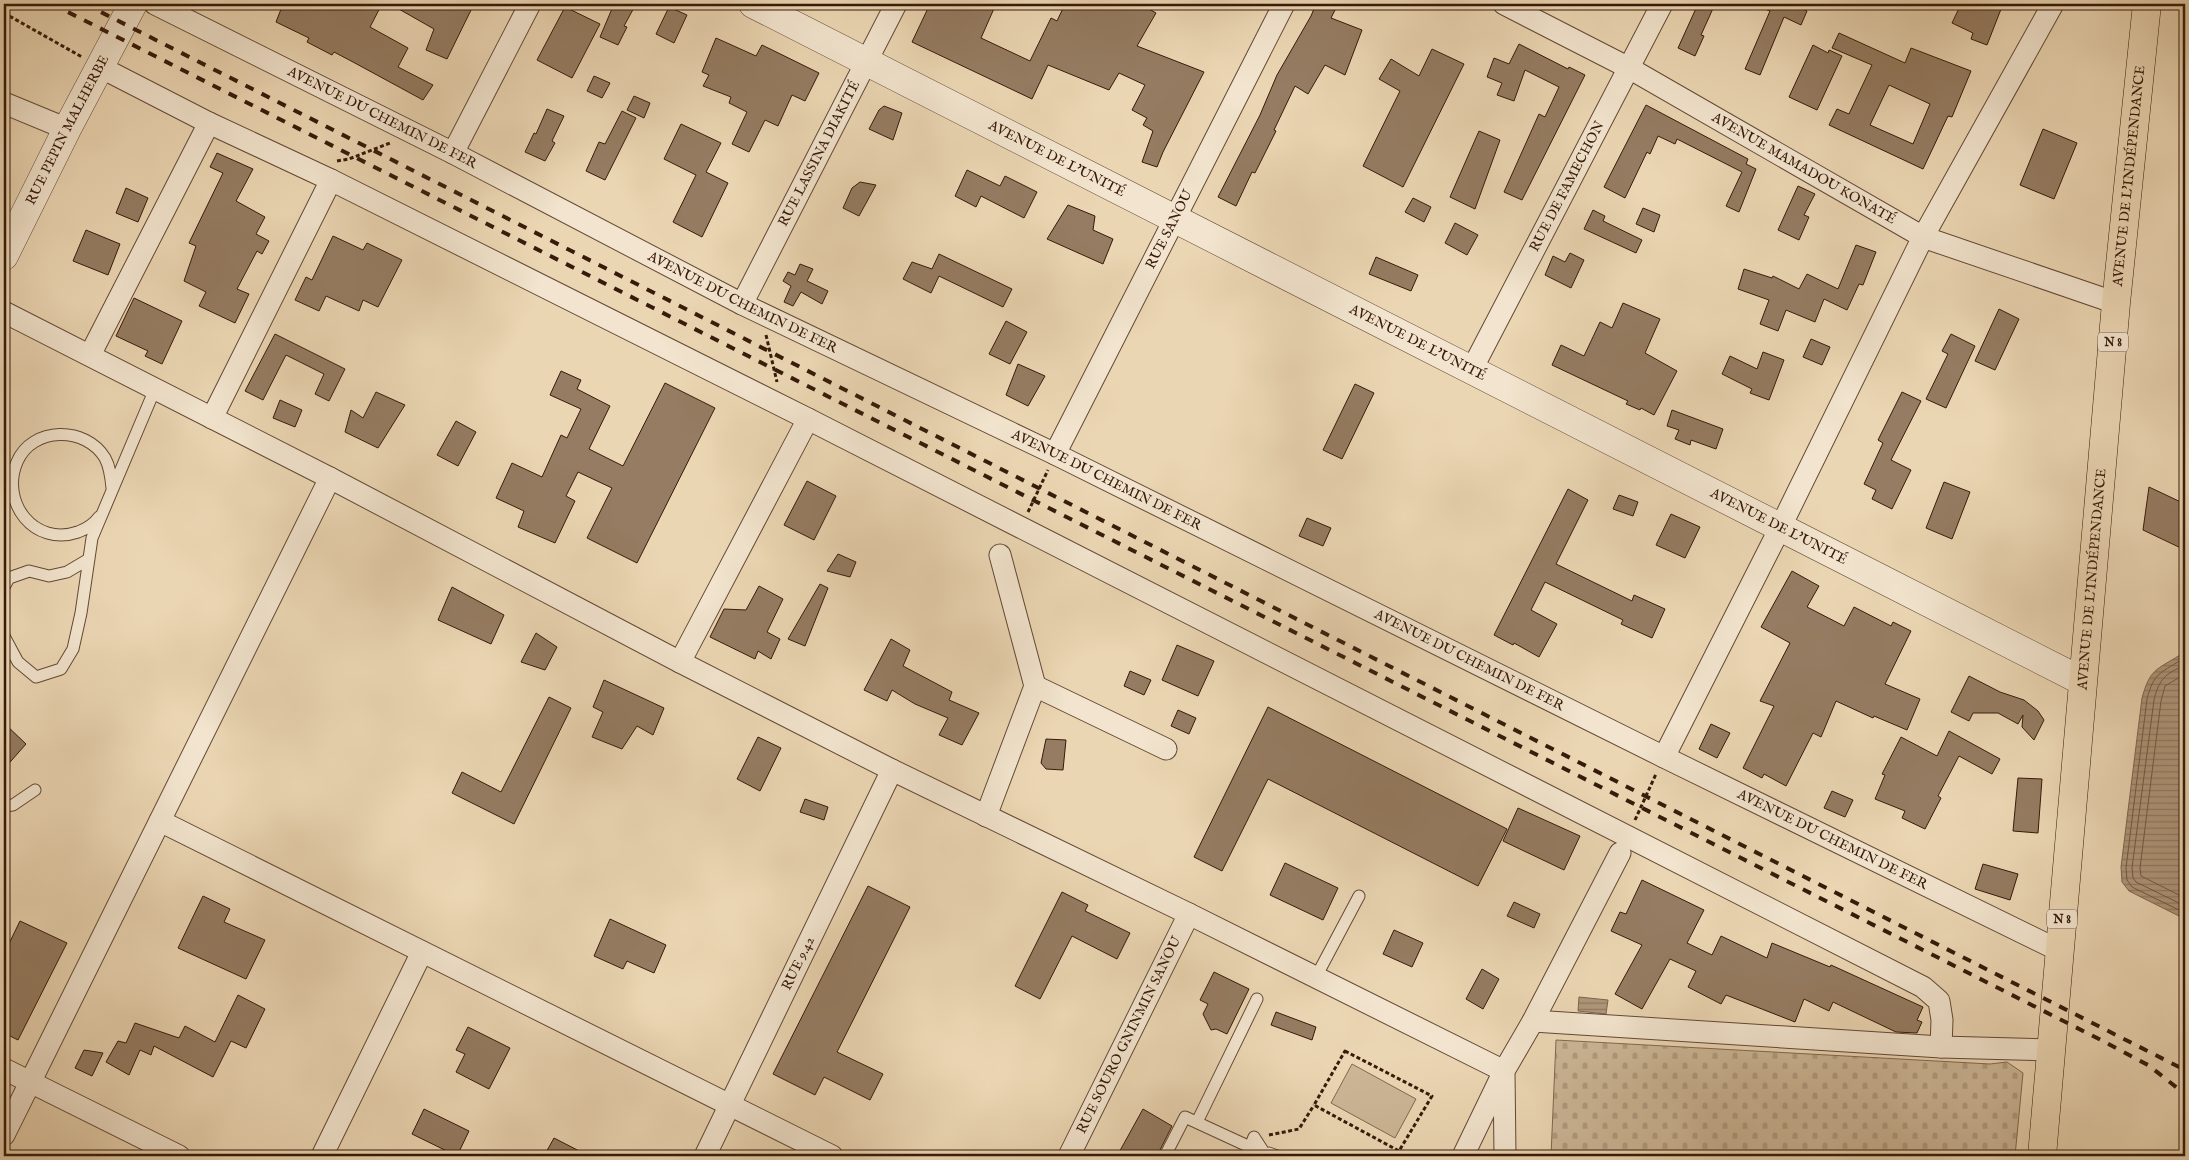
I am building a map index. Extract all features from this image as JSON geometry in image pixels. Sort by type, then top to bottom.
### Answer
[{"type":"highway","name":"AVENUE DE L'INDÉPENDANCE","points":[[2042,1156],[2116,303],[2147,4]]},
{"type":"street","name":"RUE PEPIN MALHERBE","points":[[4,256],[66,129],[133,4]]},
{"type":"street","name":"AVENUE DU CHEMIN DE FER","points":[[155,4],[453,153],[742,304],[1055,454],[1664,757],[2060,951]]},
{"type":"street","points":[[453,153],[530,4]]},
{"type":"street","name":"AVENUE DE L'UNITÉ","points":[[753,4],[2082,681]]},
{"type":"street","name":"RUE LASSINA DIAKITÉ","points":[[742,304],[896,4]]},
{"type":"street","name":"RUE SANOU","points":[[1055,454],[1284,4]]},
{"type":"street","name":"AVENUE MAMADOU KONATÉ","points":[[1504,4],[1629,68],[1923,237],[2116,303]]},
{"type":"street","name":"RUE DE FAMECHON","points":[[1472,371],[1662,4]]},
{"type":"street","points":[[1664,757],[1780,528],[1923,237],[2053,4]]},
{"type":"street","points":[[100,67],[209,123],[331,180],[1021,527],[1624,844],[1923,988],[1939,1001],[1942,1020],[1941,1047]]},
{"type":"street","points":[[4,103],[66,129]]},
{"type":"street","points":[[90,355],[209,123]]},
{"type":"street","points":[[212,418],[331,180]]},
{"type":"street","points":[[4,312],[330,478],[680,662],[892,770],[1189,914],[1504,1071]]},
{"type":"street","points":[[680,662],[808,419]]},
{"type":"street","points":[[4,1136],[330,478]]},
{"type":"street","points":[[986,816],[1035,686],[1000,555]]},
{"type":"street","points":[[1035,686],[1166,749]]},
{"type":"street","name":"RUE 9.42","points":[[705,1156],[892,770]]},
{"type":"street","points":[[160,821],[832,1156]]},
{"type":"street","points":[[1463,1156],[1504,1071],[1533,1021],[1624,844]]},
{"type":"street","name":"RUE SOURO GNINMIN SANOU","points":[[1069,1156],[1189,914]]},
{"type":"street","points":[[322,1156],[422,952]]},
{"type":"street","points":[[1533,1021],[1941,1047],[2052,1050]]},
{"type":"street","points":[[4,1069],[179,1156]]},
{"type":"street","points":[[1504,1071],[1505,1156]]},
{"type":"lane","points":[[4,636],[5,642],[18,662],[36,676],[61,669],[73,649],[82,613],[92,538],[155,389]]},
{"type":"lane","points":[[106,506],[98,520],[85,529],[70,534],[54,535],[39,530],[26,521],[17,508],[12,493],[12,477],[17,460],[28,446],[43,437],[61,434],[78,436],[93,445],[105,458],[111,474],[112,492]]},
{"type":"lane","points":[[4,587],[9,578],[28,571],[49,576],[67,572],[89,559]]},
{"type":"lane","points":[[4,806],[13,805],[36,790]]},
{"type":"lane","points":[[1316,977],[1359,896]]},
{"type":"lane","points":[[1197,1122],[1257,999]]},
{"type":"lane","points":[[1165,1156],[1185,1117],[1257,1150],[1277,1156]]},
{"type":"path","points":[[4,13],[100,67]]},
{"type":"path","points":[[302,166],[349,159],[413,133]]},
{"type":"path","points":[[770,317],[765,338],[777,380],[776,403]]},
{"type":"path","points":[[1021,527],[1055,454]]},
{"type":"path","points":[[1624,844],[1664,757]]},
{"type":"path","points":[[1257,1150],[1299,1129],[1345,1051],[1432,1096],[1399,1151],[1314,1105]]},
{"type":"green space","points":[[1556,1040],[1990,1064],[2007,1062],[2023,1073],[2015,1156],[1551,1156]]},
{"type":"green space","points":[[1352,1064],[1416,1099],[1395,1138],[1331,1103]]},
{"type":"water","points":[[2180,655],[2185,655],[2185,919],[2129,891],[2122,882],[2121,867],[2142,698],[2148,681],[2155,671]]},
{"type":"water","points":[[1579,997],[1608,1000],[1606,1014],[1578,1011]]},
{"type":"building","points":[[283,4],[308,4],[319,10],[322,4],[382,4],[370,27],[408,48],[398,67],[433,85],[423,100],[334,52],[332,55],[307,42],[309,38],[276,22]]},
{"type":"building","points":[[390,4],[474,4],[447,59],[426,50],[434,29]]},
{"type":"building","points":[[614,4],[636,4],[624,26],[627,27],[618,45],[600,37]]},
{"type":"building","points":[[930,4],[996,4],[981,38],[1030,61],[1051,18],[1057,21],[1065,4],[1140,4],[1156,13],[1137,46],[1204,72],[1157,167],[1142,162],[1153,131],[1143,125],[1147,118],[1132,110],[1145,85],[1119,73],[1109,90],[1048,65],[1032,99],[912,42]]},
{"type":"building","points":[[1316,4],[1338,4],[1331,18],[1362,30],[1345,75],[1325,65],[1308,94],[1295,86],[1274,130],[1276,131],[1255,173],[1252,172],[1236,206],[1218,197],[1260,115],[1277,75]]},
{"type":"building","points":[[1698,4],[1715,4],[1701,35],[1704,36],[1695,56],[1678,48]]},
{"type":"building","points":[[1752,4],[1790,4],[1807,11],[1801,25],[1784,17],[1760,75],[1745,69],[1770,11]]},
{"type":"building","points":[[1961,4],[2003,4],[1987,45],[1971,39],[1973,33],[1952,23]]},
{"type":"building","points":[[565,7],[600,24],[572,78],[537,60]]},
{"type":"building","points":[[669,7],[687,15],[674,43],[656,34]]},
{"type":"building","points":[[1839,33],[1905,63],[1911,48],[1971,71],[1952,117],[1948,116],[1923,169],[1829,125],[1837,109],[1849,114],[1872,65],[1832,48]],"holes":[[[1889,85],[1930,104],[1913,144],[1870,125]]]},
{"type":"building","points":[[716,38],[756,56],[762,45],[819,73],[805,101],[792,95],[778,126],[765,120],[749,152],[732,144],[747,112],[729,103],[731,97],[703,86],[709,75],[702,72]]},
{"type":"building","points":[[1519,44],[1568,69],[1569,67],[1585,75],[1522,200],[1504,192],[1539,114],[1545,117],[1559,87],[1525,70],[1514,101],[1497,95],[1502,83],[1487,77],[1494,58],[1509,64]]},
{"type":"building","points":[[1813,45],[1828,53],[1829,50],[1842,56],[1817,110],[1789,97]]},
{"type":"building","points":[[1432,49],[1464,64],[1403,187],[1363,166],[1400,91],[1379,79],[1391,59],[1419,76]]},
{"type":"building","points":[[594,76],[610,83],[602,98],[587,91]]},
{"type":"building","points":[[634,96],[650,103],[644,118],[627,110]]},
{"type":"building","points":[[1646,105],[1748,159],[1746,164],[1756,169],[1739,212],[1726,206],[1742,172],[1677,139],[1675,144],[1658,136],[1650,154],[1647,152],[1625,198],[1604,187]]},
{"type":"building","points":[[884,106],[902,113],[893,140],[869,129],[879,110]]},
{"type":"building","points":[[547,109],[564,116],[552,141],[555,143],[545,161],[525,152],[534,133],[536,134]]},
{"type":"building","points":[[622,111],[636,118],[605,180],[586,171],[599,142],[605,144]]},
{"type":"building","points":[[681,124],[721,143],[706,172],[728,183],[702,237],[673,222],[696,175],[664,159]]},
{"type":"building","points":[[2043,129],[2077,143],[2054,199],[2020,185]]},
{"type":"building","points":[[1479,131],[1500,140],[1475,209],[1450,197]]},
{"type":"building","points":[[217,153],[253,169],[236,201],[265,217],[256,234],[269,241],[262,254],[257,251],[237,289],[249,294],[235,323],[199,306],[206,292],[184,281],[196,246],[189,243],[223,173],[210,167]]},
{"type":"building","points":[[967,170],[1000,186],[1005,176],[1037,192],[1024,218],[981,196],[976,207],[955,196]]},
{"type":"building","points":[[860,182],[876,185],[859,216],[843,208],[852,188]]},
{"type":"building","points":[[1798,186],[1815,194],[1804,215],[1809,217],[1799,240],[1778,230]]},
{"type":"building","points":[[126,188],[148,198],[138,222],[116,213]]},
{"type":"building","points":[[1413,198],[1431,207],[1424,222],[1405,212]]},
{"type":"building","points":[[1068,205],[1095,216],[1093,230],[1113,239],[1103,264],[1047,239]]},
{"type":"building","points":[[1643,208],[1660,215],[1654,232],[1636,224]]},
{"type":"building","points":[[1593,210],[1605,216],[1603,221],[1642,240],[1636,253],[1584,229]]},
{"type":"building","points":[[1455,223],[1478,235],[1467,255],[1445,243]]},
{"type":"building","points":[[86,230],[120,244],[108,275],[73,261]]},
{"type":"building","points":[[333,236],[363,250],[367,243],[402,260],[378,307],[363,300],[359,311],[326,296],[319,311],[295,300],[306,277],[312,280]]},
{"type":"building","points":[[1856,245],[1876,252],[1863,285],[1859,284],[1847,310],[1824,299],[1815,322],[1786,310],[1778,331],[1760,324],[1769,300],[1738,289],[1744,269],[1772,278],[1773,276],[1799,289],[1807,274],[1838,289]]},
{"type":"building","points":[[1570,253],[1584,260],[1571,288],[1545,275],[1553,256],[1565,262]]},
{"type":"building","points":[[939,254],[1012,289],[1003,307],[939,276],[931,293],[903,279],[912,262],[932,269]]},
{"type":"building","points":[[1376,257],[1418,275],[1411,291],[1369,274]]},
{"type":"building","points":[[800,264],[813,269],[807,281],[828,291],[822,304],[801,292],[793,306],[784,302],[791,286],[783,281],[788,272],[795,275]]},
{"type":"building","points":[[134,298],[182,321],[162,364],[145,356],[148,351],[116,336]]},
{"type":"building","points":[[1623,303],[1660,319],[1645,353],[1677,371],[1654,415],[1641,408],[1640,410],[1626,404],[1628,401],[1552,365],[1561,345],[1584,356],[1600,322],[1612,328]]},
{"type":"building","points":[[1999,309],[2019,319],[1995,370],[1975,361]]},
{"type":"building","points":[[1006,321],[1027,332],[1010,364],[989,354]]},
{"type":"building","points":[[275,334],[345,369],[329,401],[315,394],[324,374],[286,355],[263,400],[245,391]]},
{"type":"building","points":[[1951,334],[1975,346],[1946,408],[1926,399],[1948,354],[1942,351]]},
{"type":"building","points":[[1811,339],[1830,347],[1822,365],[1803,357]]},
{"type":"building","points":[[1763,352],[1784,360],[1769,400],[1750,393],[1752,389],[1722,374],[1730,356],[1757,369]]},
{"type":"building","points":[[1018,364],[1045,376],[1028,406],[1006,395]]},
{"type":"building","points":[[561,371],[581,380],[577,389],[610,406],[589,449],[623,466],[665,383],[715,408],[637,563],[587,538],[612,488],[578,472],[566,496],[575,501],[555,543],[518,527],[524,511],[496,498],[512,463],[542,477],[561,435],[567,438],[581,409],[550,395]]},
{"type":"building","points":[[1355,384],[1374,393],[1342,459],[1323,450]]},
{"type":"building","points":[[376,392],[405,405],[378,448],[345,432],[351,410],[363,418]]},
{"type":"building","points":[[1902,392],[1921,401],[1891,460],[1911,470],[1892,509],[1872,499],[1876,490],[1864,484],[1883,443],[1878,440]]},
{"type":"building","points":[[280,400],[302,410],[295,427],[273,418]]},
{"type":"building","points":[[1672,410],[1723,429],[1716,449],[1691,440],[1690,445],[1675,439],[1679,430],[1667,426]]},
{"type":"building","points":[[456,421],[476,432],[458,466],[437,455]]},
{"type":"building","points":[[807,481],[836,496],[814,540],[784,525]]},
{"type":"building","points":[[1944,482],[1970,492],[1952,539],[1926,528]]},
{"type":"building","points":[[2149,487],[2185,504],[2185,550],[2143,530]]},
{"type":"building","points":[[1568,489],[1588,500],[1556,564],[1632,601],[1634,595],[1665,609],[1652,638],[1621,624],[1623,620],[1545,582],[1531,610],[1557,624],[1539,657],[1514,643],[1513,645],[1494,635]]},
{"type":"building","points":[[1619,495],[1638,502],[1633,516],[1613,509]]},
{"type":"building","points":[[1671,514],[1700,527],[1685,558],[1656,545]]},
{"type":"building","points":[[1307,518],[1331,528],[1323,546],[1299,536]]},
{"type":"building","points":[[838,554],[856,562],[850,577],[827,571]]},
{"type":"building","points":[[1792,571],[1819,586],[1807,607],[1844,626],[1854,607],[1891,626],[1893,622],[1911,631],[1885,684],[1920,699],[1907,730],[1874,716],[1873,718],[1836,701],[1821,737],[1813,733],[1786,786],[1764,774],[1762,778],[1743,768],[1774,706],[1760,701],[1790,643],[1761,627]]},
{"type":"building","points":[[820,584],[828,588],[805,646],[788,639]]},
{"type":"building","points":[[759,586],[783,599],[767,632],[780,639],[771,659],[758,651],[755,659],[710,637],[724,609],[746,610]]},
{"type":"building","points":[[452,587],[504,615],[491,644],[438,620]]},
{"type":"building","points":[[536,633],[557,647],[545,670],[521,662]]},
{"type":"building","points":[[891,639],[910,650],[903,666],[952,692],[949,700],[979,713],[962,745],[939,735],[948,718],[915,704],[892,690],[887,701],[864,690]]},
{"type":"building","points":[[1177,645],[1214,661],[1198,696],[1162,680]]},
{"type":"building","points":[[1130,671],[1151,680],[1144,695],[1124,686]]},
{"type":"building","points":[[1969,676],[2000,692],[2024,700],[2038,711],[2044,720],[2034,740],[2022,727],[2023,715],[2018,724],[1998,713],[1973,713],[1969,721],[1951,712]]},
{"type":"building","points":[[604,680],[664,708],[653,735],[637,726],[622,749],[592,737],[603,712],[593,707]]},
{"type":"building","points":[[549,697],[571,708],[514,824],[452,793],[462,772],[501,792]]},
{"type":"building","points":[[1268,707],[1507,829],[1478,886],[1268,779],[1222,871],[1194,857]]},
{"type":"building","points":[[1178,710],[1196,718],[1189,734],[1171,726]]},
{"type":"building","points":[[4,723],[26,744],[4,769]]},
{"type":"building","points":[[1711,724],[1730,733],[1717,758],[1699,749]]},
{"type":"building","points":[[1949,731],[2000,759],[1992,774],[1959,756],[1938,796],[1941,798],[1925,829],[1902,818],[1905,811],[1875,799],[1885,775],[1882,774],[1901,737],[1937,756]]},
{"type":"building","points":[[758,737],[781,748],[760,791],[737,779]]},
{"type":"building","points":[[1046,739],[1066,740],[1063,770],[1046,769],[1041,763]]},
{"type":"building","points":[[2018,778],[2042,779],[2038,833],[2013,831]]},
{"type":"building","points":[[1832,791],[1853,800],[1845,817],[1824,808]]},
{"type":"building","points":[[805,799],[828,807],[824,820],[800,812]]},
{"type":"building","points":[[1518,808],[1580,836],[1564,870],[1503,841]]},
{"type":"building","points":[[1285,863],[1338,888],[1323,920],[1270,895]]},
{"type":"building","points":[[1983,864],[2018,874],[2010,900],[1975,889]]},
{"type":"building","points":[[1642,880],[1704,910],[1687,943],[1712,955],[1721,936],[1767,958],[1772,943],[1830,967],[1831,965],[1923,1007],[1917,1020],[1922,1022],[1917,1033],[1896,1032],[1833,1002],[1829,1011],[1804,999],[1795,1022],[1726,995],[1721,1004],[1688,987],[1696,971],[1670,959],[1642,1009],[1615,994],[1642,945],[1611,931],[1620,912],[1626,914]]},
{"type":"building","points":[[868,886],[910,907],[837,1052],[883,1074],[870,1100],[824,1077],[815,1095],[773,1074]]},
{"type":"building","points":[[1062,892],[1088,905],[1085,911],[1130,933],[1117,959],[1072,936],[1040,999],[1015,986]]},
{"type":"building","points":[[203,896],[230,909],[224,922],[265,940],[246,979],[178,948]]},
{"type":"building","points":[[1514,902],[1540,914],[1534,928],[1507,916]]},
{"type":"building","points":[[610,919],[666,945],[654,973],[627,961],[623,969],[594,956]]},
{"type":"building","points":[[20,921],[67,943],[18,1040],[4,1033],[4,954]]},
{"type":"building","points":[[1394,930],[1423,943],[1412,967],[1383,954]]},
{"type":"building","points":[[1482,969],[1499,979],[1483,1009],[1466,999]]},
{"type":"building","points":[[1214,972],[1249,989],[1227,1034],[1216,1029],[1211,1030],[1203,1014],[1208,1004],[1200,1000]]},
{"type":"building","points":[[238,995],[265,1009],[246,1048],[231,1041],[213,1077],[154,1046],[151,1055],[140,1050],[129,1075],[106,1062],[118,1041],[126,1043],[135,1023],[179,1038],[185,1026],[215,1042]]},
{"type":"building","points":[[1276,1012],[1316,1027],[1312,1040],[1271,1025]]},
{"type":"building","points":[[468,1027],[510,1048],[489,1089],[456,1072],[465,1054],[456,1050]]},
{"type":"building","points":[[84,1050],[103,1053],[92,1076],[75,1068]]},
{"type":"building","points":[[424,1109],[469,1131],[457,1156],[412,1134]]},
{"type":"building","points":[[1143,1109],[1172,1126],[1157,1156],[1117,1156]]},
{"type":"building","points":[[554,1138],[589,1156],[544,1156]]},
{"type":"railway","points":[[52,4],[2099,1039],[2148,1065],[2185,1094]]},
{"type":"railway","points":[[85,4],[2185,1070]]}]
